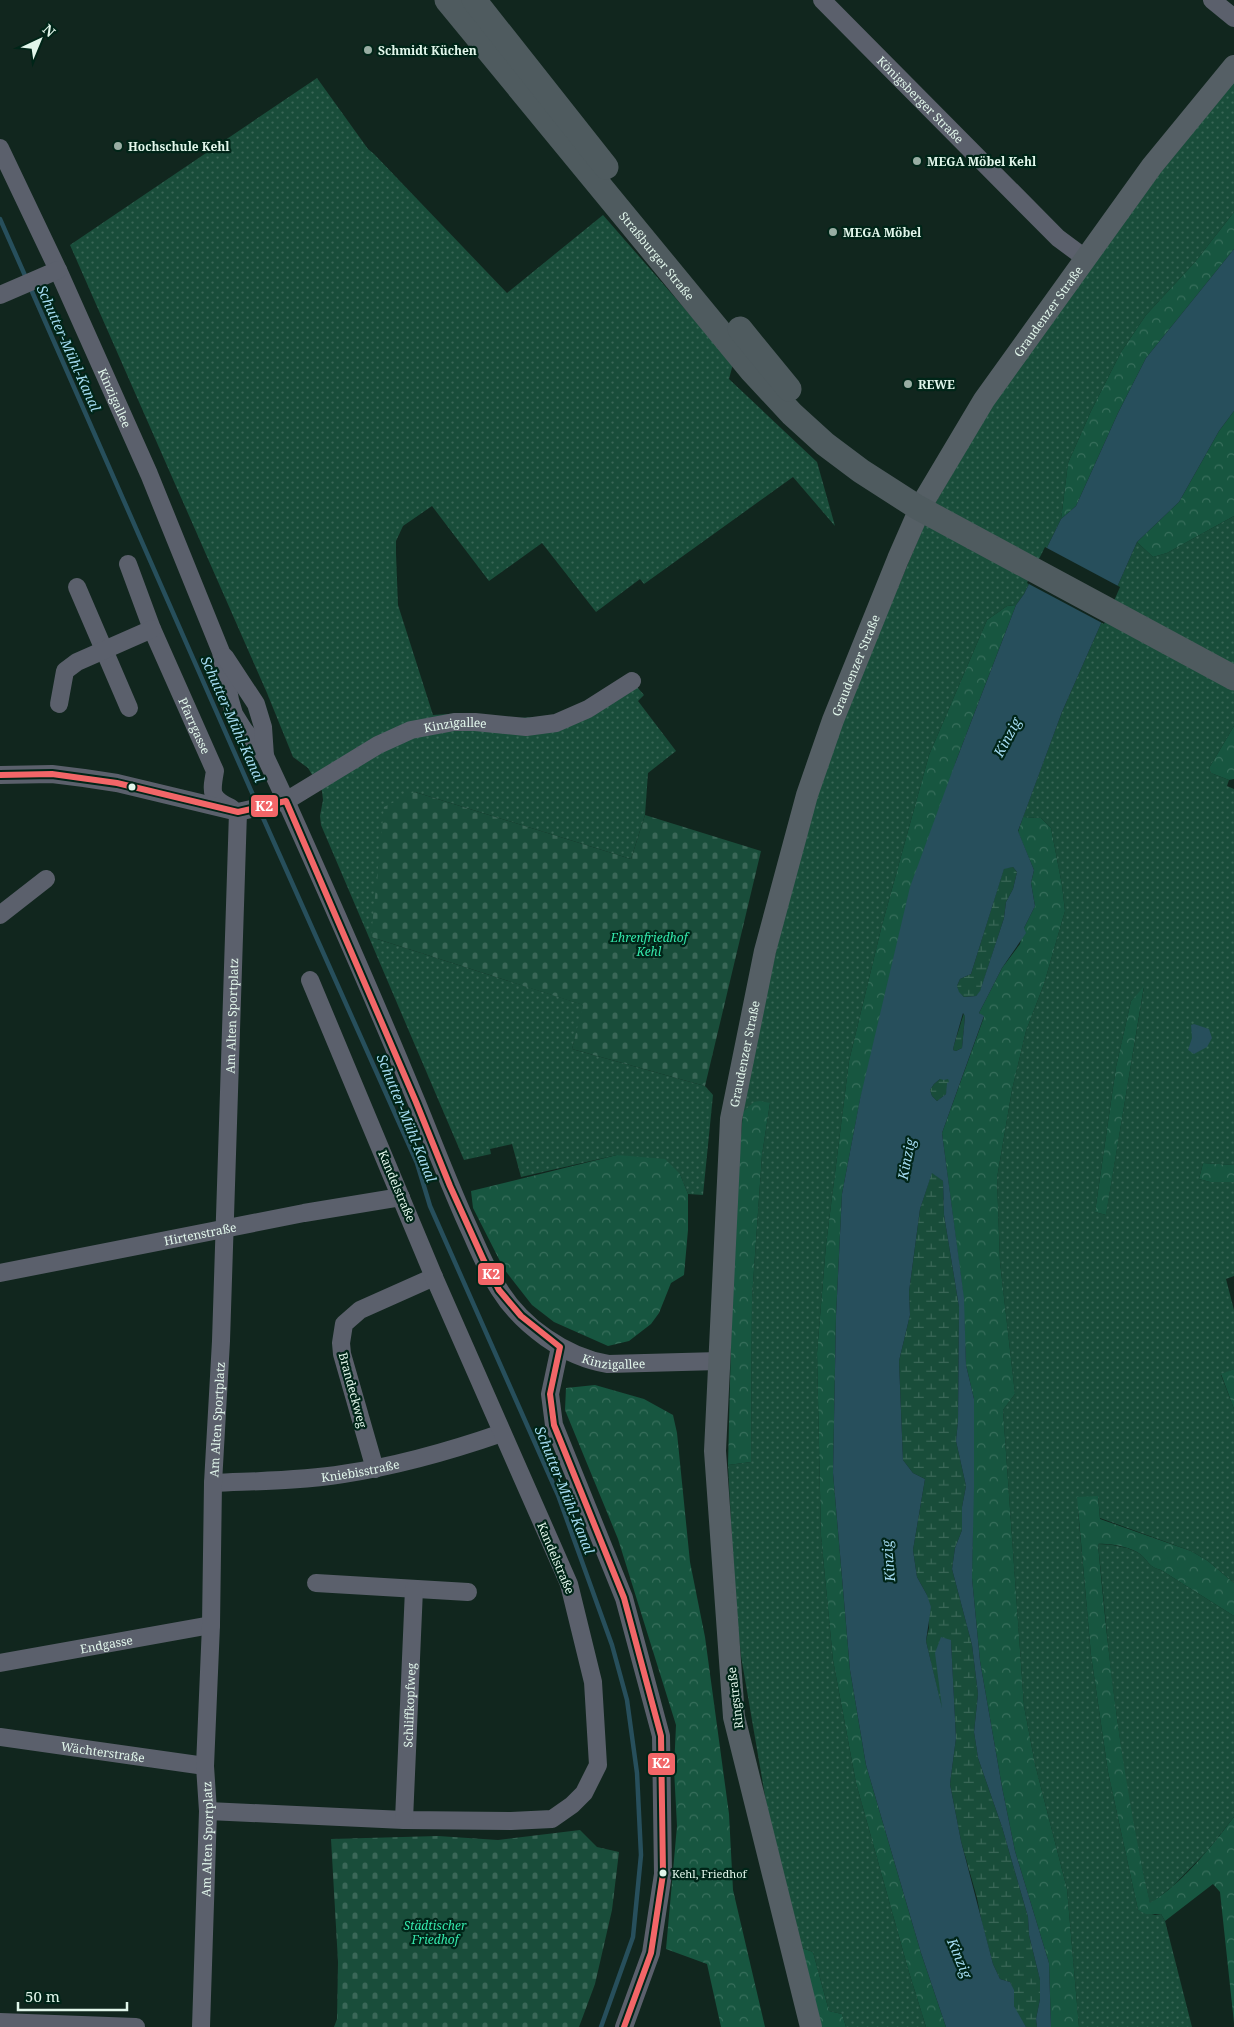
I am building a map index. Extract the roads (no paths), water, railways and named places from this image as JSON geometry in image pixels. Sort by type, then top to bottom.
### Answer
[{"type":"highway","name":"Straßburger Straße","points":[[447,0],[771,394],[826,444],[860,471],[893,484]]},
{"type":"highway","name":"Straßburger Straße","points":[[474,0],[643,212],[790,390],[805,406],[893,484]]},
{"type":"highway","points":[[893,484],[950,511],[1234,663]]},
{"type":"highway","points":[[893,484],[944,523],[1234,678]]},
{"type":"main road","name":"Graudenzer Straße","points":[[719,1361],[733,1107],[765,950],[815,772],[836,711],[922,504],[984,400],[1152,166],[1234,66]]},
{"type":"main road","name":"Ringstraße","points":[[719,1361],[715,1451],[734,1717],[811,2027]]},
{"type":"street","name":"Königsberger Straße","points":[[822,0],[1058,238],[1085,258]]},
{"type":"street","points":[[1212,0],[1234,18]]},
{"type":"street","name":"Kinzigallee","points":[[0,148],[58,270],[149,474],[222,652],[256,704],[263,727],[265,756]]},
{"type":"street","points":[[4,293],[58,270]]},
{"type":"street","name":"Pfarrgasse","points":[[128,564],[152,629],[215,771],[212,790],[214,796],[217,801],[238,812]]},
{"type":"street","points":[[77,587],[129,708]]},
{"type":"street","points":[[60,704],[65,670],[77,662],[152,629]]},
{"type":"street","name":"Kinzigallee","points":[[222,652],[234,714],[265,756],[286,801],[416,1102],[450,1186],[499,1290],[521,1316],[560,1347],[594,1362],[608,1364],[719,1361]]},
{"type":"street","name":"Kinzigallee","points":[[286,801],[378,745],[394,736],[411,730],[454,722],[476,722],[526,727],[556,723],[588,708],[632,681]]},
{"type":"street","points":[[0,776],[52,774],[84,778],[117,783],[238,812],[286,801]]},
{"type":"street","name":"Am Alten Sportplatz","points":[[201,2027],[208,1811],[205,1766],[211,1625],[213,1483],[221,1341],[223,1229],[238,812]]},
{"type":"street","points":[[0,915],[46,879]]},
{"type":"street","name":"Kandelstraße","points":[[208,1811],[404,1820],[511,1821],[552,1819],[572,1805],[584,1793],[598,1765],[593,1682],[569,1584],[434,1277],[310,980]]},
{"type":"street","name":"Hirtenstraße","points":[[0,1273],[304,1213],[401,1197]]},
{"type":"street","name":"Brandeckweg","points":[[375,1469],[342,1354],[341,1343],[344,1324],[360,1310],[434,1277]]},
{"type":"street","points":[[560,1347],[550,1394],[554,1425],[624,1598],[661,1736],[663,1874],[651,1953],[624,2027]]},
{"type":"street","name":"Kniebisstraße","points":[[213,1483],[305,1479],[375,1469],[447,1451],[502,1433]]},
{"type":"street","points":[[316,1583],[468,1592]]},
{"type":"street","name":"Schliffkopfweg","points":[[404,1820],[414,1590]]},
{"type":"street","name":"Endgasse","points":[[0,1663],[211,1625]]},
{"type":"street","name":"Wächterstraße","points":[[0,1737],[205,1766]]},
{"type":"street","points":[[0,2022],[136,2027]]},
{"type":"water","name":"Kinzig","points":[[1234,249],[1234,411],[1219,431],[1179,502],[1137,542],[1062,712],[1018,831],[1034,870],[1031,883],[1035,906],[1024,928],[1026,933],[1002,968],[979,1013],[984,1016],[942,1133],[964,1298],[966,1365],[974,1399],[972,1578],[980,1661],[1015,1851],[1049,1963],[1051,2027],[1037,2027],[1036,2019],[1040,1999],[1040,1980],[1029,1935],[1028,1917],[1002,1827],[978,1758],[974,1732],[978,1694],[972,1645],[952,1569],[955,1548],[962,1530],[962,1507],[966,1486],[956,1441],[958,1421],[959,1307],[944,1215],[943,1181],[932,1173],[920,1209],[909,1292],[910,1315],[899,1361],[903,1460],[913,1473],[925,1479],[913,1550],[917,1577],[931,1607],[926,1641],[942,1708],[935,1653],[941,1637],[951,1640],[956,1738],[950,1784],[961,1841],[993,1964],[1000,1979],[1010,1982],[1014,1990],[1014,2006],[1026,2027],[946,2027],[921,1953],[866,1765],[850,1670],[833,1473],[836,1316],[842,1194],[860,1099],[910,887],[1016,605],[1024,594],[1061,519],[1076,506],[1118,413],[1146,358]],"holes":[[[1013,867],[1017,872],[1013,889],[1006,902],[1004,918],[980,991],[976,996],[964,997],[959,992],[957,986],[960,979],[971,974],[1004,869]],[[963,1013],[965,1016],[962,1048],[956,1051],[953,1050]],[[940,1079],[948,1079],[949,1082],[947,1083],[946,1094],[937,1101],[932,1096],[930,1090]]]},
{"type":"water","points":[[1194,1024],[1209,1029],[1212,1038],[1207,1047],[1194,1054],[1188,1050],[1192,1038],[1191,1025]]},
{"type":"waterway","name":"Schutter-Mühl-Kanal","points":[[0,219],[27,280]]},
{"type":"waterway","name":"Schutter-Mühl-Kanal","points":[[30,287],[257,804]]},
{"type":"waterway","name":"Schutter-Mühl-Kanal","points":[[260,811],[417,1163],[430,1206],[558,1495],[612,1645],[627,1700],[637,1773],[641,1855],[633,1937],[601,2027]]},
{"type":"place","name":"Schmidt Küchen","points":[[368,50]]},
{"type":"place","name":"Hochschule Kehl","points":[[118,146]]},
{"type":"place","name":"MEGA Möbel Kehl","points":[[917,161]]},
{"type":"place","name":"MEGA Möbel","points":[[833,232]]},
{"type":"place","name":"REWE","points":[[908,384]]},
{"type":"place","name":"Kehl, Friedhof","points":[[663,1873]]},
{"type":"park label","name":"Ehrenfriedhof Kehl","points":[[649,944]]},
{"type":"park label","name":"Städtischer Friedhof","points":[[435,1932]]}]
